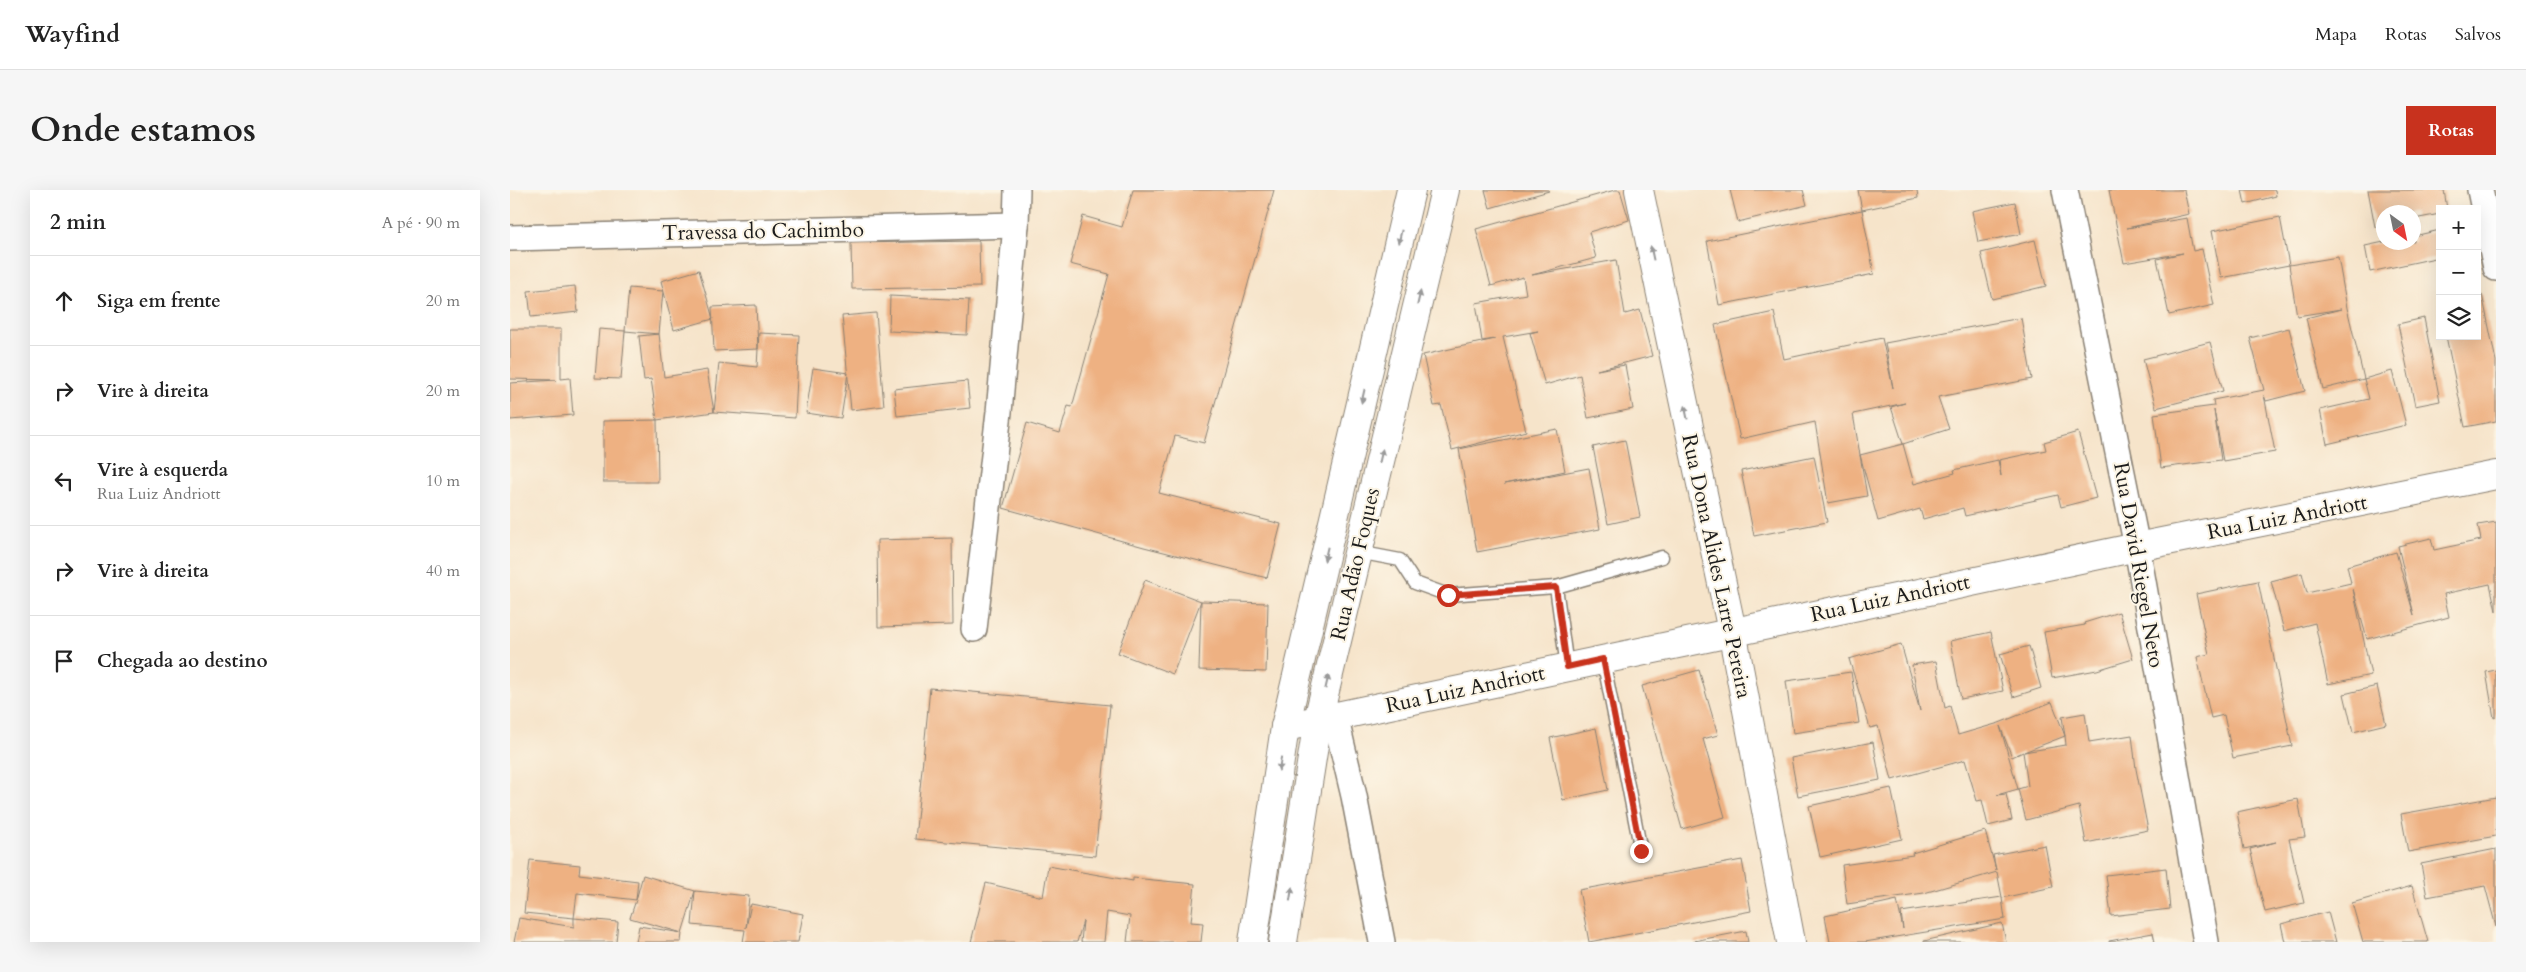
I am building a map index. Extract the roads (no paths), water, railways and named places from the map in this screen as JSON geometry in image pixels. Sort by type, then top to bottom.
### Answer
[{"type":"street","points":[[974,629],[999,412],[1016,225],[1017,190]]},
{"type":"street","name":"Rua Adão Foques","points":[[1253,942],[1285,727],[1411,190]]},
{"type":"street","name":"Rua Adão Foques","points":[[1283,942],[1358,552],[1444,190]]},
{"type":"street","name":"Rua Dona Alides Larre Pereira","points":[[1639,190],[1732,631],[1791,942]]},
{"type":"street","name":"Rua David Riegel Neto","points":[[2065,190],[2138,547],[2206,942]]},
{"type":"street","points":[[2480,190],[2496,268]]},
{"type":"street","name":"Travessa do Cachimbo","points":[[510,238],[1016,225]]},
{"type":"street","name":"Rua Luiz Andriott","points":[[1285,727],[1732,631],[2496,475]]},
{"type":"street","points":[[1327,718],[1354,796],[1382,942]]},
{"type":"lane","points":[[1358,552],[1400,560],[1415,583],[1448,595],[1556,587],[1662,557]]},
{"type":"lane","points":[[1556,587],[1567,667]]},
{"type":"lane","points":[[1603,659],[1641,851]]}]
